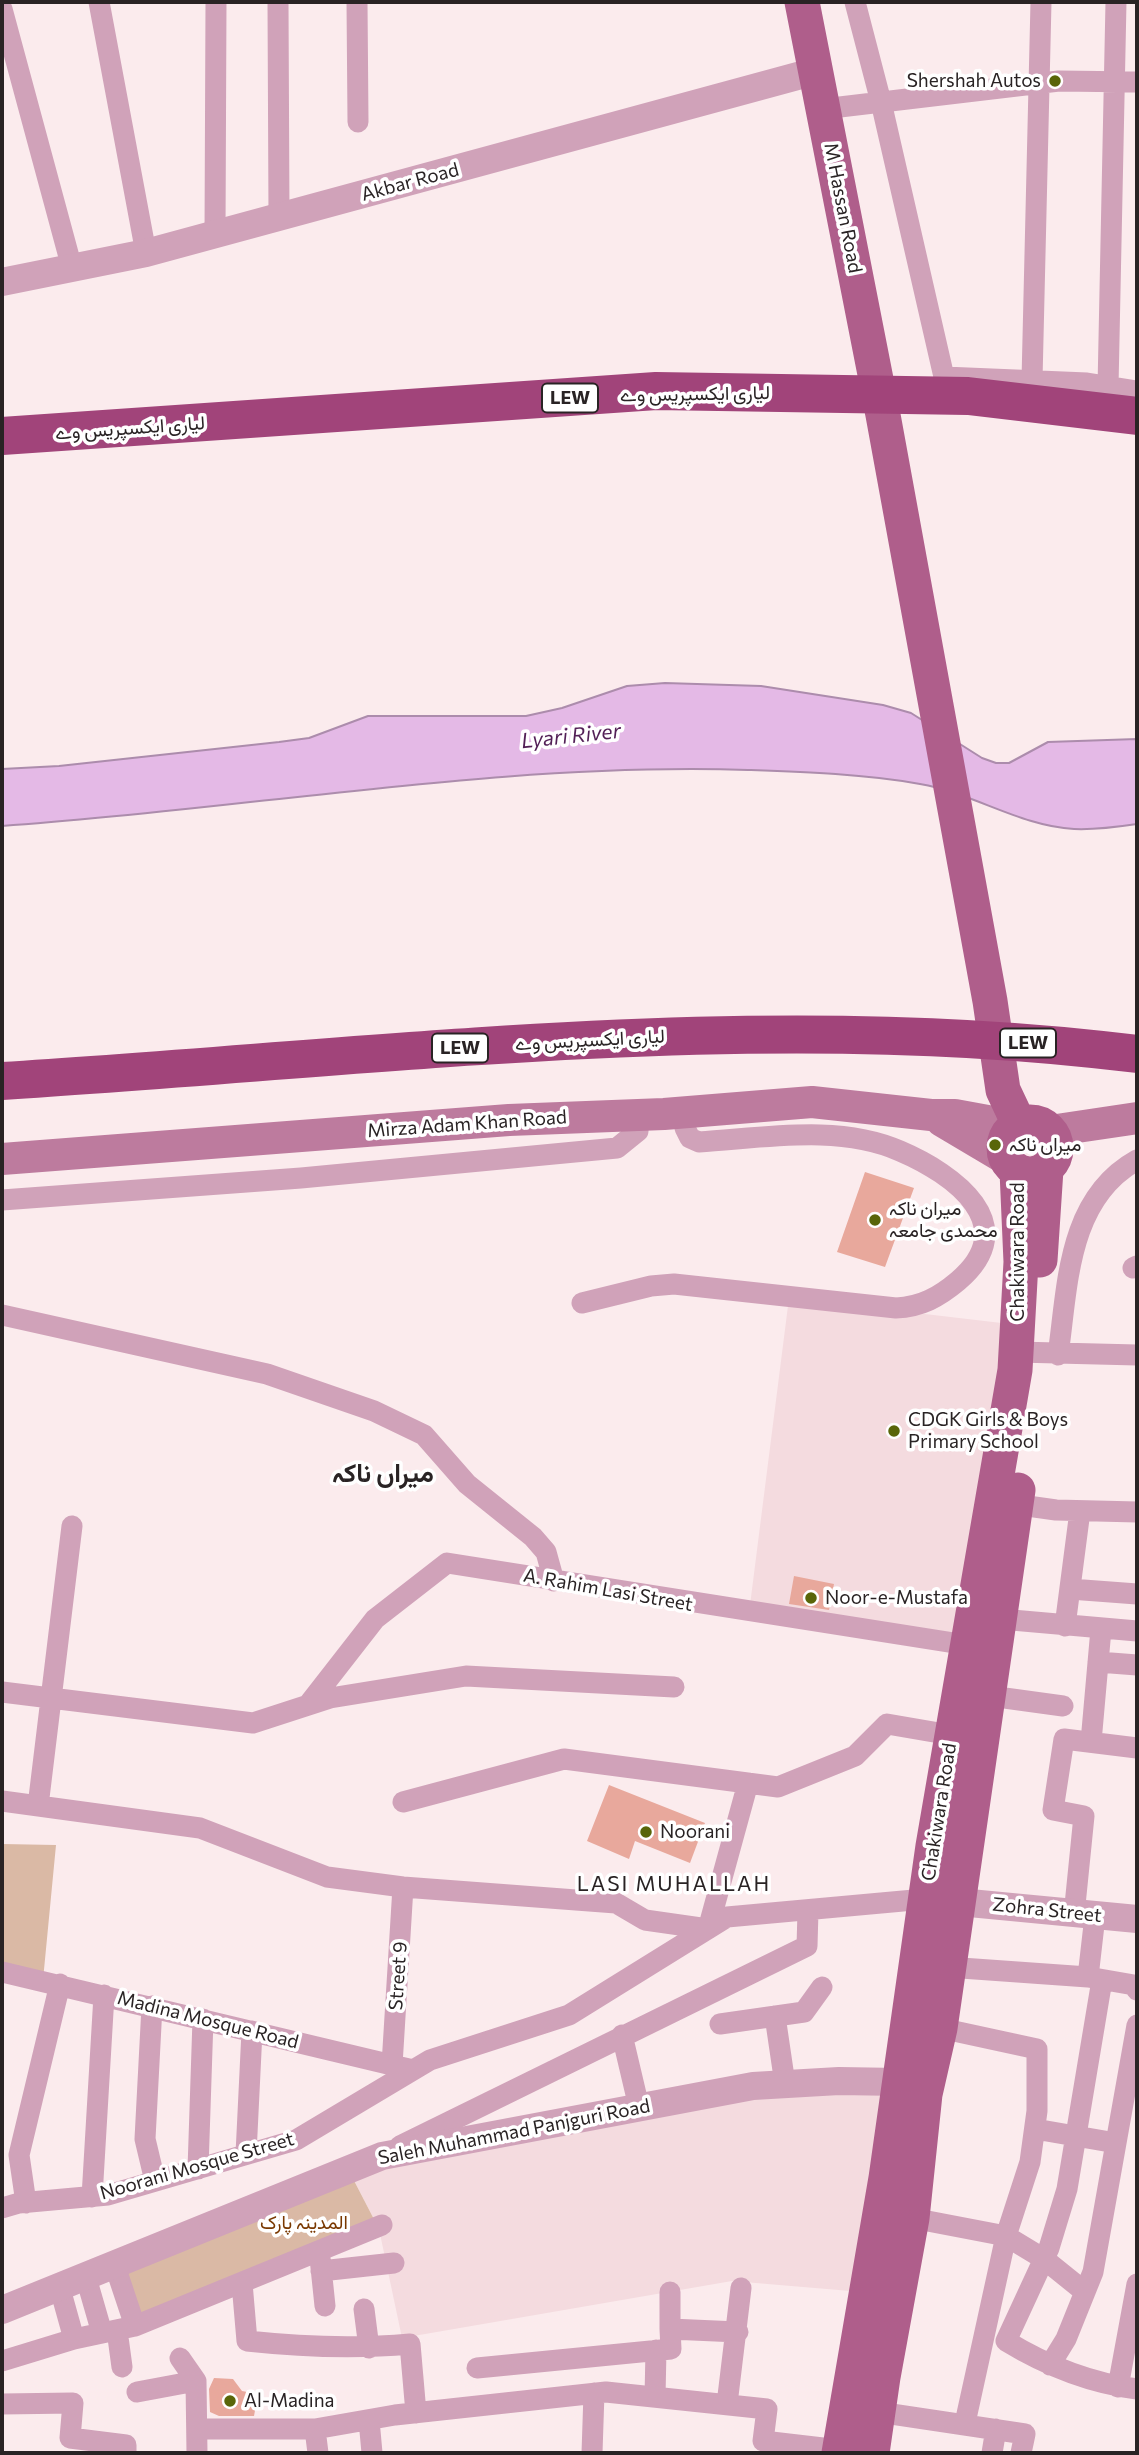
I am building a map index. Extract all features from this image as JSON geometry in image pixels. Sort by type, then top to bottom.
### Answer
[{"type":"highway","name":"لیاری ایکسپریس وے","points":[[2,436],[474,406],[656,391],[968,396],[1137,416]]},
{"type":"highway","name":"لیاری ایکسپریس وے","points":[[2,1081],[671,1036],[918,1034],[1137,1054]]},
{"type":"main road","name":"M Hassan Road","points":[[802,2],[883,415],[990,1002],[1003,1090],[1025,1147]]},
{"type":"main road","name":"Mirza Adam Khan Road","points":[[2,1159],[509,1119],[639,1116],[812,1102],[931,1115],[955,1115],[1025,1147],[1137,1118]]},
{"type":"main road","name":"Chakiwara Road","points":[[850,2452],[878,2412],[912,2218],[913,2085],[940,2028],[947,1967],[941,1900],[951,1735],[980,1627],[1036,1354],[1025,1147]]},
{"type":"main road","name":"Chakiwara Road","points":[[850,2452],[913,2085],[941,1900],[990,1696],[980,1627]]},
{"type":"street","points":[[99,2],[146,253]]},
{"type":"street","points":[[215,234],[216,2]]},
{"type":"street","points":[[278,2],[279,217]]},
{"type":"street","points":[[357,2],[358,122]]},
{"type":"street","points":[[855,2],[881,102],[944,377],[1032,380],[1137,391]]},
{"type":"street","points":[[1032,380],[1041,2]]},
{"type":"street","points":[[1108,387],[1116,2]]},
{"type":"street","points":[[2,9],[72,268]]},
{"type":"street","name":"Akbar Road","points":[[2,282],[146,253],[816,71]]},
{"type":"street","points":[[823,108],[1040,83],[1137,82]]},
{"type":"street","points":[[582,1303],[651,1286],[674,1284],[896,1308],[917,1307],[964,1276],[985,1248],[985,1222],[968,1195],[939,1171],[900,1151],[868,1141],[824,1135],[699,1142],[690,1138],[685,1128],[685,1112]]},
{"type":"street","points":[[2,1200],[301,1178],[617,1148],[638,1131],[639,1116]]},
{"type":"street","points":[[1137,1160],[1100,1191],[1077,1233],[1036,1354],[1137,1355]]},
{"type":"street","points":[[2,1315],[267,1374],[374,1411],[424,1435],[467,1484],[533,1537],[546,1552],[554,1581]]},
{"type":"street","points":[[1005,1503],[1080,1511],[1137,1512]]},
{"type":"street","points":[[1065,1626],[1080,1511]]},
{"type":"street","points":[[38,1806],[72,1526]]},
{"type":"street","name":"A. Rahim Lasi Street","points":[[308,1705],[375,1619],[447,1563],[554,1581],[980,1627],[1065,1626],[1137,1632]]},
{"type":"street","points":[[1070,1589],[1137,1594]]},
{"type":"street","points":[[1090,1742],[1101,1629]]},
{"type":"street","points":[[1098,1662],[1137,1665]]},
{"type":"street","points":[[2,1692],[253,1723],[330,1698],[466,1676],[674,1688]]},
{"type":"street","points":[[990,1696],[1063,1706]]},
{"type":"street","points":[[403,1802],[564,1759],[778,1787],[855,1756],[887,1724],[951,1735]]},
{"type":"street","points":[[1137,1748],[1064,1739],[1053,1810],[1084,1816],[1084,1915],[1095,1978],[1067,2189],[1044,2259],[1006,2341],[1050,2365],[1128,2388],[1137,2284]]},
{"type":"street","points":[[2,1801],[200,1828],[327,1877],[403,1887],[617,1903],[645,1920],[708,1929],[748,1783]]},
{"type":"street","name":"Street 9","points":[[402,2067],[403,1887]]},
{"type":"street","name":"Noorani Mosque Street","points":[[2,2208],[108,2195],[296,2140],[402,2067],[569,2015],[727,1917],[941,1900]]},
{"type":"street","name":"Zohra Street","points":[[941,1900],[1137,1919]]},
{"type":"street","points":[[382,2156],[622,2035],[807,1946],[808,1912]]},
{"type":"street","points":[[947,1967],[1095,1978],[1134,1985],[1137,1990]]},
{"type":"street","name":"Madina Mosque Road","points":[[2,1972],[402,2067]]},
{"type":"street","points":[[26,2203],[19,2155],[60,1984]]},
{"type":"street","points":[[720,2024],[804,2012],[822,1987]]},
{"type":"street","points":[[92,2197],[104,1995]]},
{"type":"street","points":[[152,2006],[145,2139],[155,2181]]},
{"type":"street","points":[[775,2016],[785,2084]]},
{"type":"street","points":[[198,2169],[203,2019]]},
{"type":"street","points":[[1050,2365],[1066,2339],[1093,2272],[1137,2025]]},
{"type":"street","points":[[940,2028],[1037,2049],[1035,2129],[1030,2162],[1006,2236],[965,2423]]},
{"type":"street","points":[[246,2154],[252,2031]]},
{"type":"street","points":[[622,2035],[639,2107]]},
{"type":"street","name":"Saleh Muhammad Panjguri Road","points":[[2,2310],[85,2274],[382,2156],[753,2086],[913,2085]]},
{"type":"street","points":[[1035,2129],[1116,2143]]},
{"type":"street","points":[[912,2218],[1006,2236],[1044,2259],[1086,2292]]},
{"type":"street","points":[[2,2361],[74,2339],[118,2330],[242,2283],[320,2262],[383,2225]]},
{"type":"street","points":[[320,2262],[394,2263]]},
{"type":"street","points":[[320,2262],[325,2306]]},
{"type":"street","points":[[114,2263],[122,2367]]},
{"type":"street","points":[[85,2274],[118,2330]]},
{"type":"street","points":[[242,2283],[247,2340],[313,2348],[369,2348],[410,2344],[416,2413]]},
{"type":"street","points":[[59,2285],[74,2339]]},
{"type":"street","points":[[727,2404],[741,2288]]},
{"type":"street","points":[[477,2368],[671,2349],[670,2292]]},
{"type":"street","points":[[364,2309],[369,2348]]},
{"type":"street","points":[[670,2329],[737,2332]]},
{"type":"street","points":[[655,2397],[656,2350]]},
{"type":"street","points":[[180,2358],[196,2381],[197,2453]]},
{"type":"street","points":[[137,2392],[196,2381]]},
{"type":"street","points":[[197,2429],[315,2429],[416,2413],[594,2393],[768,2409],[763,2441],[788,2449],[850,2452]]},
{"type":"street","points":[[592,2453],[594,2393]]},
{"type":"street","points":[[2,2404],[73,2403],[70,2438],[126,2445],[126,2453]]},
{"type":"street","points":[[878,2412],[1025,2434],[1021,2453]]},
{"type":"street","points":[[369,2420],[372,2453]]},
{"type":"street","points":[[315,2429],[318,2453]]},
{"type":"street","points":[[992,2453],[996,2429]]},
{"type":"shaded area","name":"CDGK Girls & Boys Primary School","points":[[789,1298],[1027,1326],[981,1648],[749,1613]]},
{"type":"shaded area","points":[[753,2086],[909,2087],[874,2293],[732,2281],[402,2338],[379,2229],[348,2169]]},
{"type":"green space","points":[[2,1844],[56,1845],[43,1980],[2,1972]]},
{"type":"green space","name":"المدینہ پارک","points":[[348,2169],[379,2229],[135,2326],[114,2263]]},
{"type":"water","name":"Lyari River","points":[[665,683],[761,686],[883,705],[911,713],[982,758],[996,763],[1009,763],[1048,742],[1137,739],[1137,824],[1090,829],[1054,827],[940,788],[877,778],[769,771],[654,769],[467,780],[2,826],[2,769],[59,766],[309,738],[368,716],[526,716],[562,708],[627,686]]},
{"type":"building","name":"میران ناکہ محمدی جامعہ","points":[[865,1172],[914,1188],[885,1267],[837,1252]]},
{"type":"building","name":"Noor-e-Mustafa","points":[[794,1576],[834,1584],[829,1610],[789,1604]]},
{"type":"building","name":"Noorani","points":[[609,1785],[705,1823],[690,1863],[635,1841],[629,1859],[587,1841]]},
{"type":"building","name":"Al-Madina","points":[[214,2378],[233,2379],[242,2391],[258,2394],[254,2416],[219,2416],[210,2412],[209,2389]]},
{"type":"place","name":"Shershah Autos","points":[[1055,81]]},
{"type":"place","name":"میراں ناکہ","points":[[995,1145]]},
{"type":"place","name":"میران ناکہ محمدی جامعہ","points":[[875,1220]]},
{"type":"place","name":"CDGK Girls & Boys Primary School","points":[[894,1431]]},
{"type":"place","name":"Noor-e-Mustafa","points":[[811,1598]]},
{"type":"place","name":"Noorani","points":[[646,1832]]},
{"type":"place","name":"Al-Madina","points":[[230,2401]]},
{"type":"district","name":"میراں ناکہ","points":[[383,1473]]},
{"type":"district","name":"LASI MUHALLAH","points":[[674,1884]]}]
